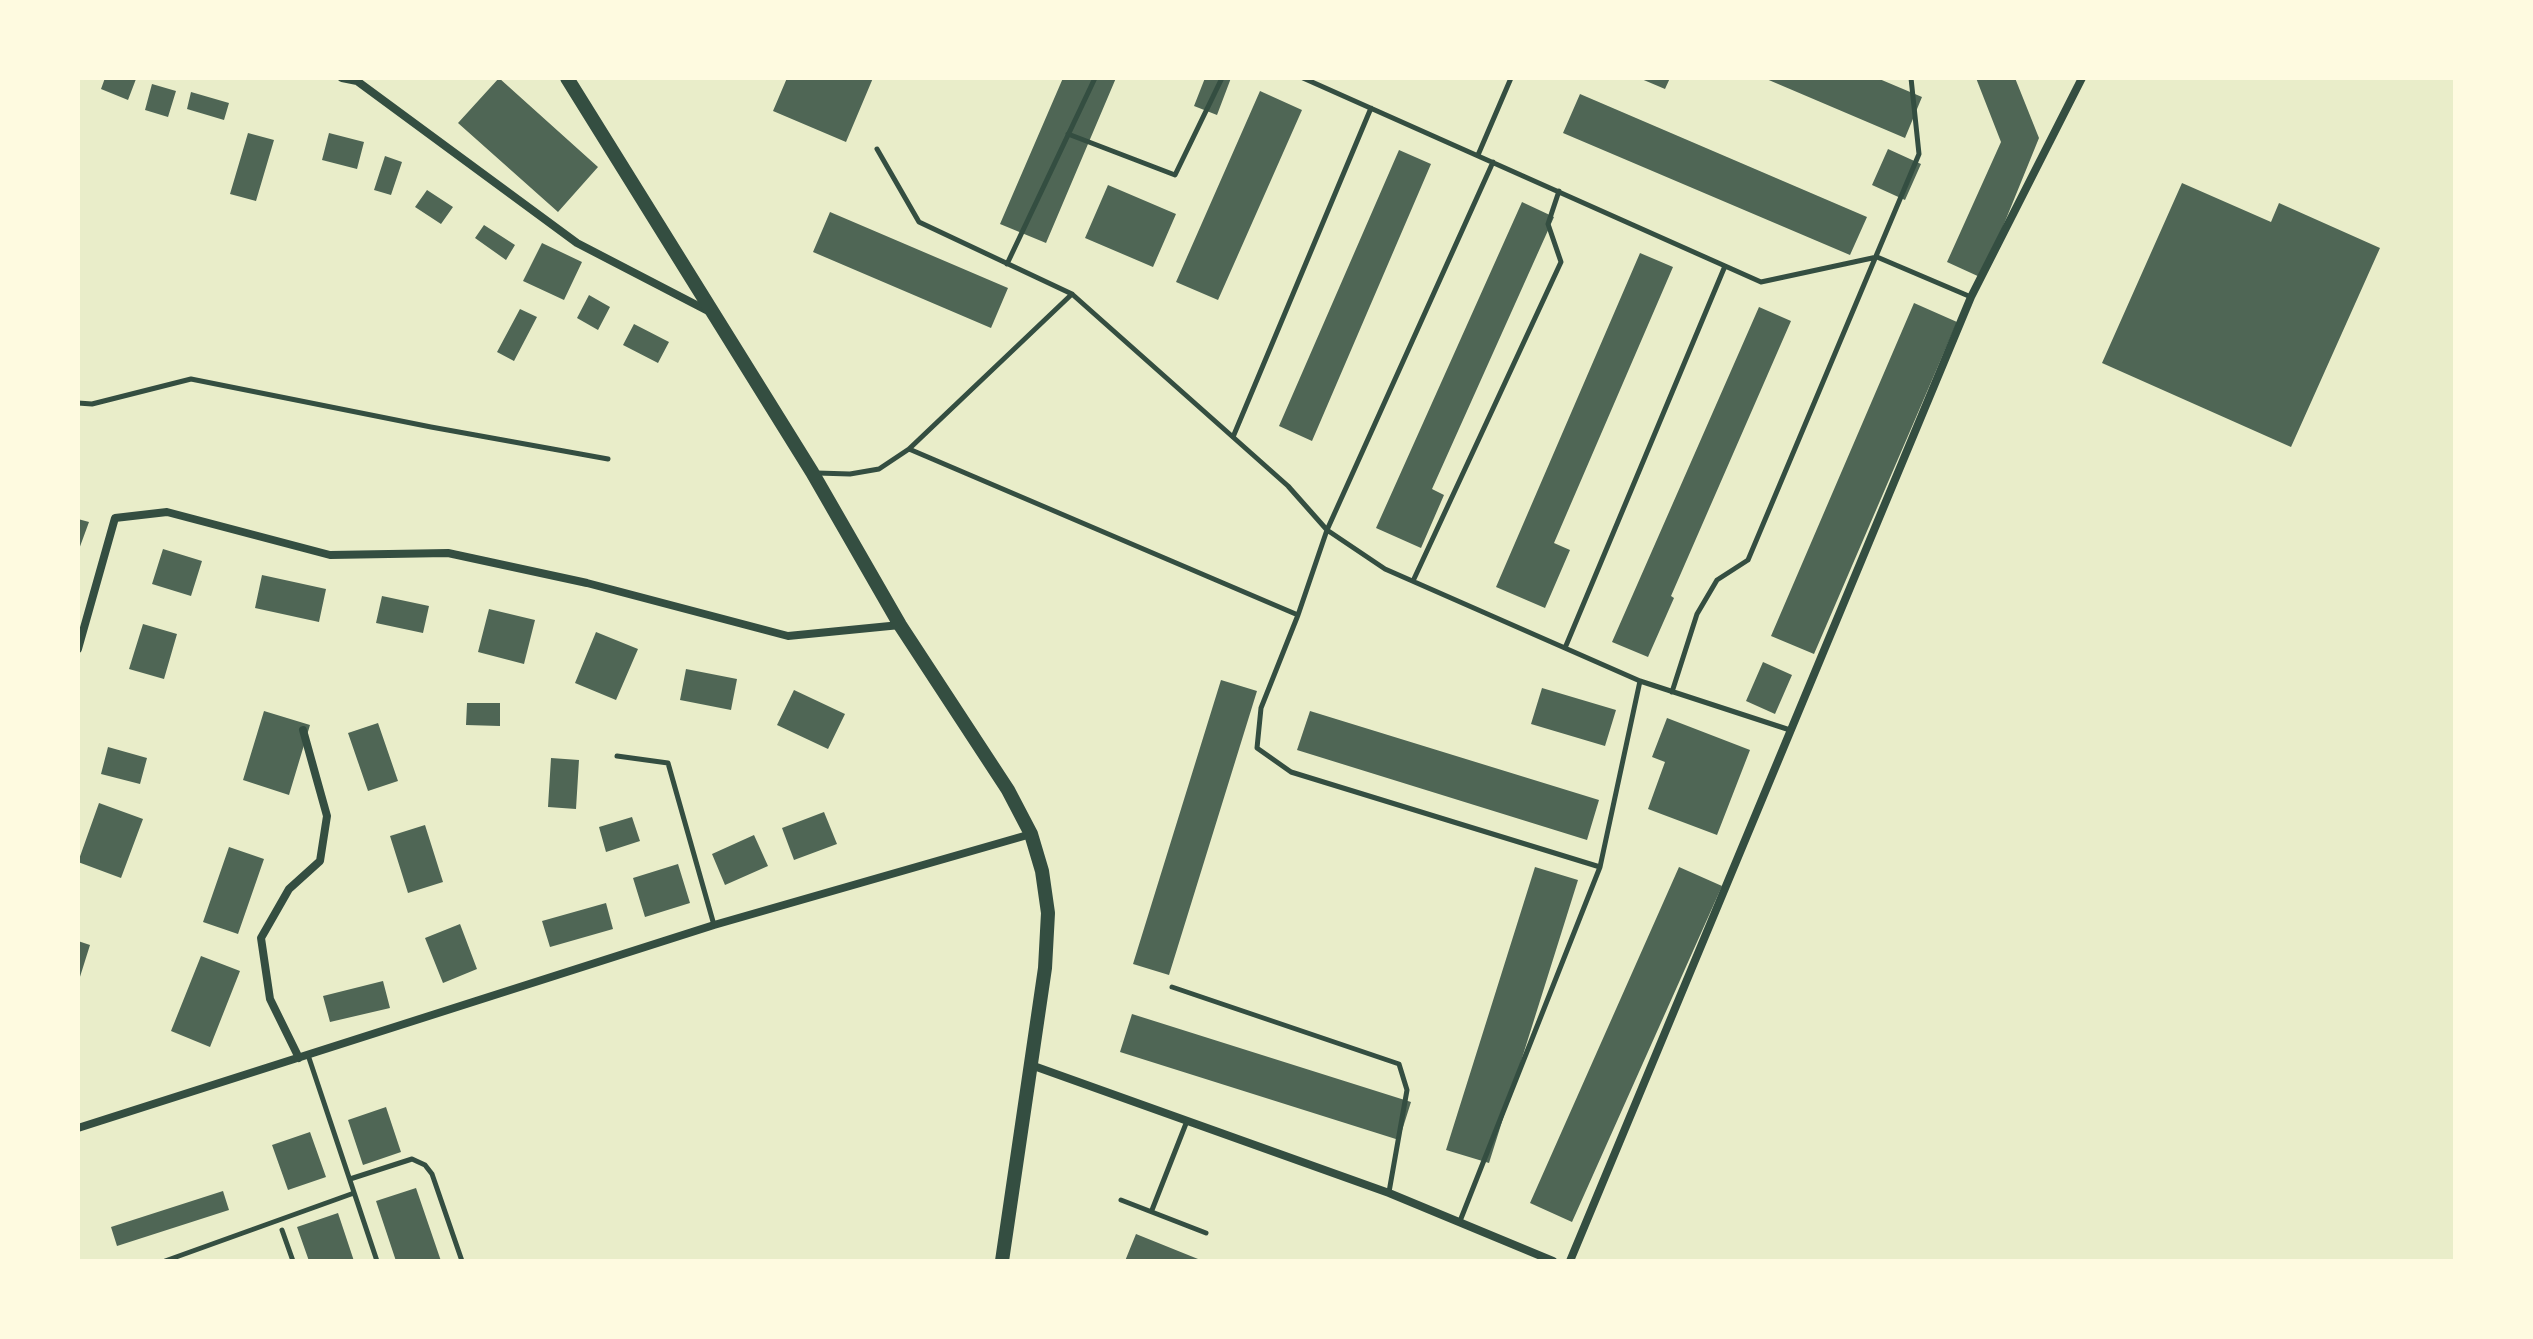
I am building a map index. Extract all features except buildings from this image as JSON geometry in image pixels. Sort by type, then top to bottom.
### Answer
[{"type":"street","points":[[342,78],[358,79],[577,243],[714,314]]},
{"type":"street","points":[[567,78],[812,472],[900,625],[1008,790],[1031,834],[1042,871],[1048,913],[1045,968],[1002,1261]]},
{"type":"street","points":[[1570,1261],[1971,297],[2082,78]]},
{"type":"street","points":[[78,649],[115,518],[167,512],[330,555],[448,553],[587,583],[788,636],[900,625]]},
{"type":"street","points":[[303,730],[327,816],[320,861],[289,889],[261,938],[270,999],[303,1056]]},
{"type":"street","points":[[78,1128],[714,925],[1031,834]]},
{"type":"street","points":[[1031,1065],[1389,1193],[1553,1261]]},
{"type":"lane","points":[[1007,264],[1095,78]]},
{"type":"lane","points":[[1068,134],[1175,175],[1222,78]]},
{"type":"lane","points":[[1303,78],[1761,282],[1877,257],[1971,297]]},
{"type":"lane","points":[[1478,155],[1511,78]]},
{"type":"lane","points":[[1672,692],[1697,614],[1717,580],[1748,560],[1919,154],[1911,78]]},
{"type":"lane","points":[[1233,437],[1371,108]]},
{"type":"lane","points":[[877,149],[919,222],[1072,294],[1288,486],[1327,530],[1385,569],[1640,681],[1790,730]]},
{"type":"lane","points":[[1493,162],[1327,530],[1261,708],[1257,748],[1291,772],[1600,867]]},
{"type":"lane","points":[[1413,581],[1561,262],[1548,224],[1559,191]]},
{"type":"lane","points":[[1565,648],[1725,266]]},
{"type":"lane","points":[[812,472],[850,474],[879,469],[909,449],[1072,294]]},
{"type":"lane","points":[[78,403],[92,404],[191,379],[608,459]]},
{"type":"lane","points":[[909,449],[1298,615]]},
{"type":"lane","points":[[1460,1221],[1600,867],[1640,681]]},
{"type":"lane","points":[[617,756],[668,763],[714,925]]},
{"type":"lane","points":[[1172,987],[1399,1064],[1407,1090],[1389,1193]]},
{"type":"lane","points":[[303,1056],[377,1261]]},
{"type":"lane","points":[[1152,1210],[1187,1121]]},
{"type":"lane","points":[[350,1180],[412,1159],[425,1165],[432,1174],[462,1261]]},
{"type":"lane","points":[[165,1261],[354,1193]]},
{"type":"lane","points":[[1121,1200],[1206,1233]]},
{"type":"lane","points":[[282,1230],[293,1261]]}]
